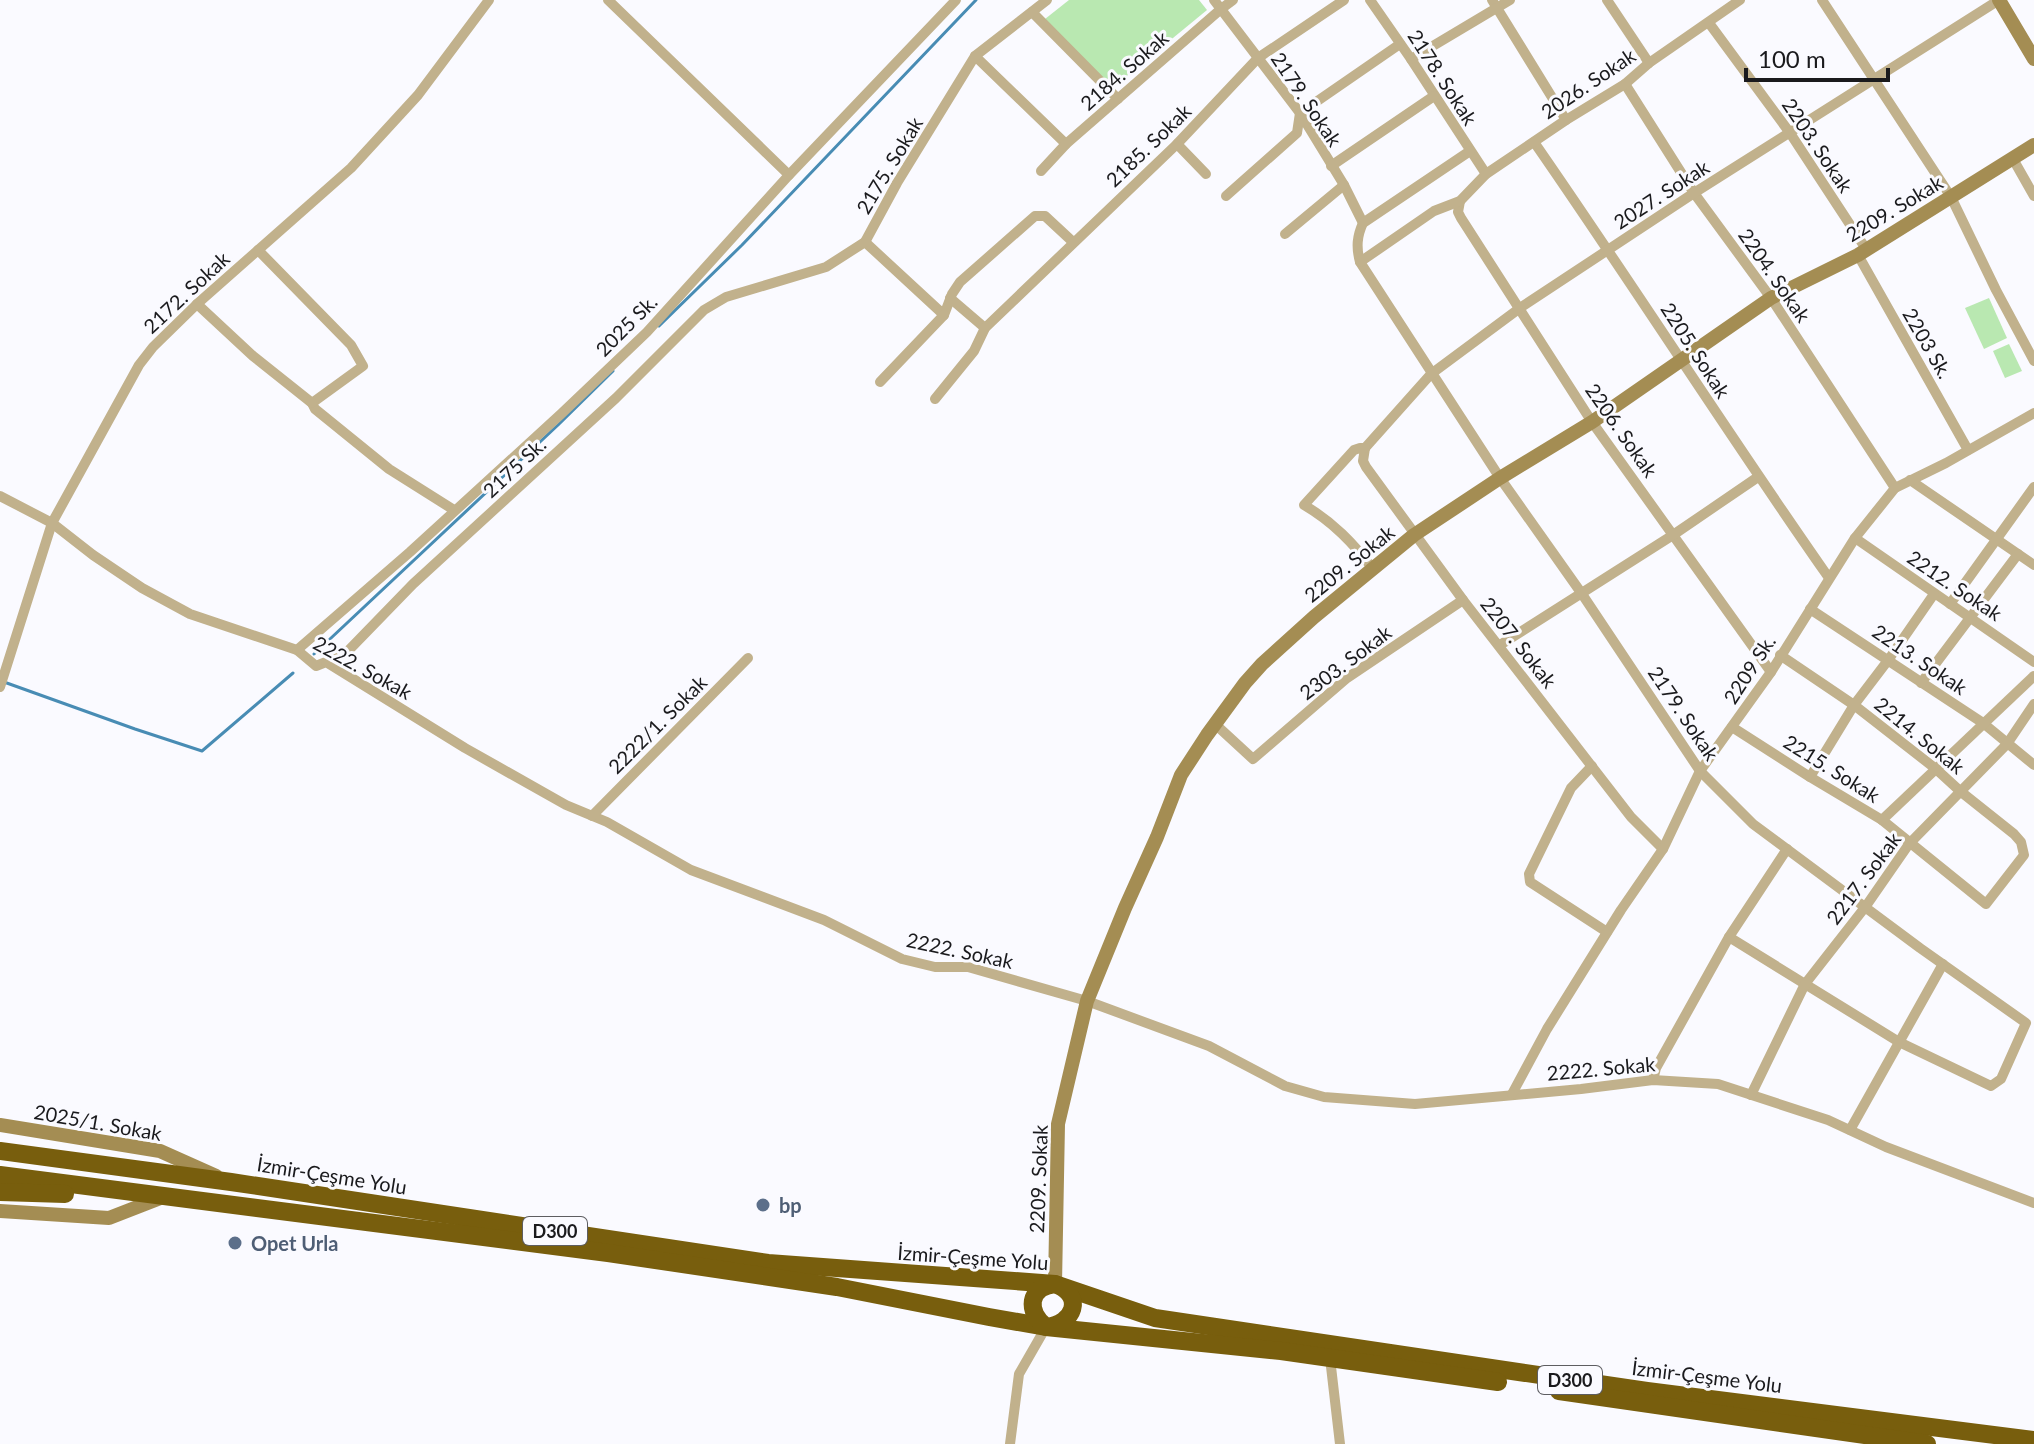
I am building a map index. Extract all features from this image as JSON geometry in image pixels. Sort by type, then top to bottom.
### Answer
[{"type":"highway","name":"İzmir-Çeşme Yolu","points":[[0,1151],[231,1182],[768,1263],[1055,1284],[1155,1318],[1647,1391],[2034,1440]]},
{"type":"highway","name":"İzmir-Çeşme Yolu","points":[[0,1175],[638,1257],[837,1287],[1046,1327],[1281,1351],[1927,1444]]},
{"type":"highway","points":[[0,1192],[163,1197]]},
{"type":"highway","points":[[1055,1284],[1070,1293],[1073,1306],[1063,1322],[1046,1327],[1034,1313],[1033,1300],[1040,1289],[1055,1284]]},
{"type":"street","name":"2172. Sokak","points":[[0,687],[52,523],[139,365],[197,304],[351,168],[418,95],[489,0]]},
{"type":"street","points":[[608,0],[789,175]]},
{"type":"street","name":"2025 Sk.","points":[[297,650],[561,414],[647,332],[789,175],[956,0]]},
{"type":"street","name":"2175. Sokak","points":[[726,297],[826,267],[865,242],[897,183],[975,56],[1047,0]]},
{"type":"street","name":"2184. Sokak","points":[[1041,171],[1066,144],[1218,4],[1233,0]]},
{"type":"street","name":"2185. Sokak","points":[[935,399],[974,351],[985,328],[1177,144],[1258,58],[1344,0]]},
{"type":"street","name":"2178. Sokak","points":[[1370,0],[1486,174]]},
{"type":"street","points":[[1411,59],[1495,4],[1510,0]]},
{"type":"street","points":[[1607,0],[1649,63]]},
{"type":"street","name":"2026. Sokak","points":[[1460,201],[1486,174],[1625,84],[1649,63],[1740,0]]},
{"type":"street","points":[[1822,0],[1951,197],[2034,361]]},
{"type":"street","points":[[1999,0],[2034,59]]},
{"type":"street","name":"2027. Sokak","points":[[1373,569],[1345,535],[1304,505],[1354,450],[1365,448],[1431,374],[1520,308],[1694,193],[1999,0]]},
{"type":"street","name":"2179. Sokak","points":[[1218,4],[1300,113],[1363,223]]},
{"type":"street","points":[[1495,4],[1566,120]]},
{"type":"street","points":[[1032,12],[1118,99]]},
{"type":"street","name":"2203. Sokak","points":[[1709,23],[1790,133],[1862,252]]},
{"type":"street","points":[[1226,196],[1297,133],[1300,113],[1400,44]]},
{"type":"street","points":[[975,56],[1066,144]]},
{"type":"street","name":"2204. Sokak","points":[[1625,84],[1694,193],[1771,298],[1895,488]]},
{"type":"street","points":[[1331,166],[1434,96]]},
{"type":"street","name":"2205. Sokak","points":[[1534,142],[1829,578]]},
{"type":"street","points":[[1177,144],[1206,174]]},
{"type":"street","name":"2209. Sokak","points":[[1055,1284],[1058,1124],[1087,1001],[1181,775],[1245,683],[1314,617],[1414,535],[1592,422],[1771,298],[1862,252],[2034,145]]},
{"type":"street","points":[[1460,201],[1434,211],[1360,262],[1357,244],[1363,223],[1470,151]]},
{"type":"street","points":[[2013,159],[2034,196]]},
{"type":"street","points":[[1285,234],[1344,185]]},
{"type":"street","name":"2206. Sokak","points":[[1460,201],[1458,212],[1461,218],[1592,422],[1771,672]]},
{"type":"street","points":[[880,382],[944,315],[960,282],[1035,216],[1045,216],[1073,242]]},
{"type":"street","points":[[865,242],[944,315]]},
{"type":"street","points":[[258,250],[351,345],[363,366],[312,403]]},
{"type":"street","name":"2203 Sk.","points":[[1862,252],[1968,450]]},
{"type":"street","name":"2179. Sokak","points":[[1360,262],[1500,478],[1700,771],[1753,824],[2026,1023],[2001,1079],[1991,1086],[1899,1042]]},
{"type":"street","name":"2175 Sk.","points":[[326,662],[347,652],[413,584],[616,398],[704,310],[726,297]]},
{"type":"street","points":[[950,298],[985,328]]},
{"type":"street","points":[[197,304],[253,356],[312,403],[320,414],[389,469],[454,510]]},
{"type":"street","name":"2209 Sk.","points":[[1512,1094],[1547,1029],[1663,849],[1700,771],[1771,672],[1855,538],[1895,488],[2034,413]]},
{"type":"street","name":"2207. Sokak","points":[[1365,448],[1363,461],[1366,467],[1414,535],[1631,817],[1663,849]]},
{"type":"street","points":[[1500,645],[1758,477]]},
{"type":"street","points":[[1910,480],[2034,565]]},
{"type":"street","points":[[1950,604],[2034,487]]},
{"type":"street","name":"2222. Sokak","points":[[0,496],[52,523],[142,588],[190,614],[297,650],[316,666],[326,662],[478,755],[691,870],[824,920],[902,959],[935,967],[968,967],[1087,1001],[1209,1046],[1285,1086],[1324,1097],[1415,1104],[1653,1080],[1718,1084],[1828,1120],[1886,1147],[2034,1203]]},
{"type":"street","name":"2212. Sokak","points":[[1855,538],[2034,662]]},
{"type":"street","points":[[1921,683],[2018,554]]},
{"type":"street","points":[[1810,777],[1854,705],[1934,594]]},
{"type":"street","name":"2303. Sokak","points":[[1215,724],[1253,759],[1347,678],[1463,600]]},
{"type":"street","name":"2213. Sokak","points":[[1810,609],[1983,723],[2034,765]]},
{"type":"street","name":"2214. Sokak","points":[[1780,655],[1854,705],[1936,769],[2021,842],[2024,855],[1986,904]]},
{"type":"street","name":"2222/1. Sokak","points":[[592,816],[748,658]]},
{"type":"street","points":[[1882,820],[2034,676]]},
{"type":"street","name":"2217. Sokak","points":[[1751,1095],[1805,984],[1866,906],[1909,844],[2007,744],[2034,704]]},
{"type":"street","name":"2215. Sokak","points":[[1732,727],[1882,820],[1986,904]]},
{"type":"street","points":[[1592,766],[1571,788],[1529,874],[1530,882],[1607,932]]},
{"type":"street","points":[[1653,1080],[1656,1068],[1729,937],[1787,849]]},
{"type":"street","points":[[1729,937],[1899,1042]]},
{"type":"street","points":[[1850,1130],[1943,964]]},
{"type":"street","name":"2025/1. Sokak","points":[[0,1125],[160,1151],[231,1182]]},
{"type":"street","points":[[0,1211],[109,1218],[163,1197]]},
{"type":"street","points":[[1010,1444],[1019,1374],[1046,1327]]},
{"type":"street","points":[[1330,1358],[1340,1444]]},
{"type":"green space","points":[[1069,0],[1199,0],[1207,10],[1111,89],[1045,19]]},
{"type":"green space","points":[[1989,298],[2007,338],[1984,349],[1965,308]]},
{"type":"green space","points":[[2009,344],[2022,371],[2005,378],[1993,351]]},
{"type":"waterway","points":[[659,326],[742,245],[976,0]]},
{"type":"waterway","points":[[314,654],[613,371]]},
{"type":"waterway","points":[[4,682],[202,751],[293,673]]},
{"type":"place","name":"bp","points":[[763,1205]]},
{"type":"place","name":"Opet Urla","points":[[235,1243]]}]
